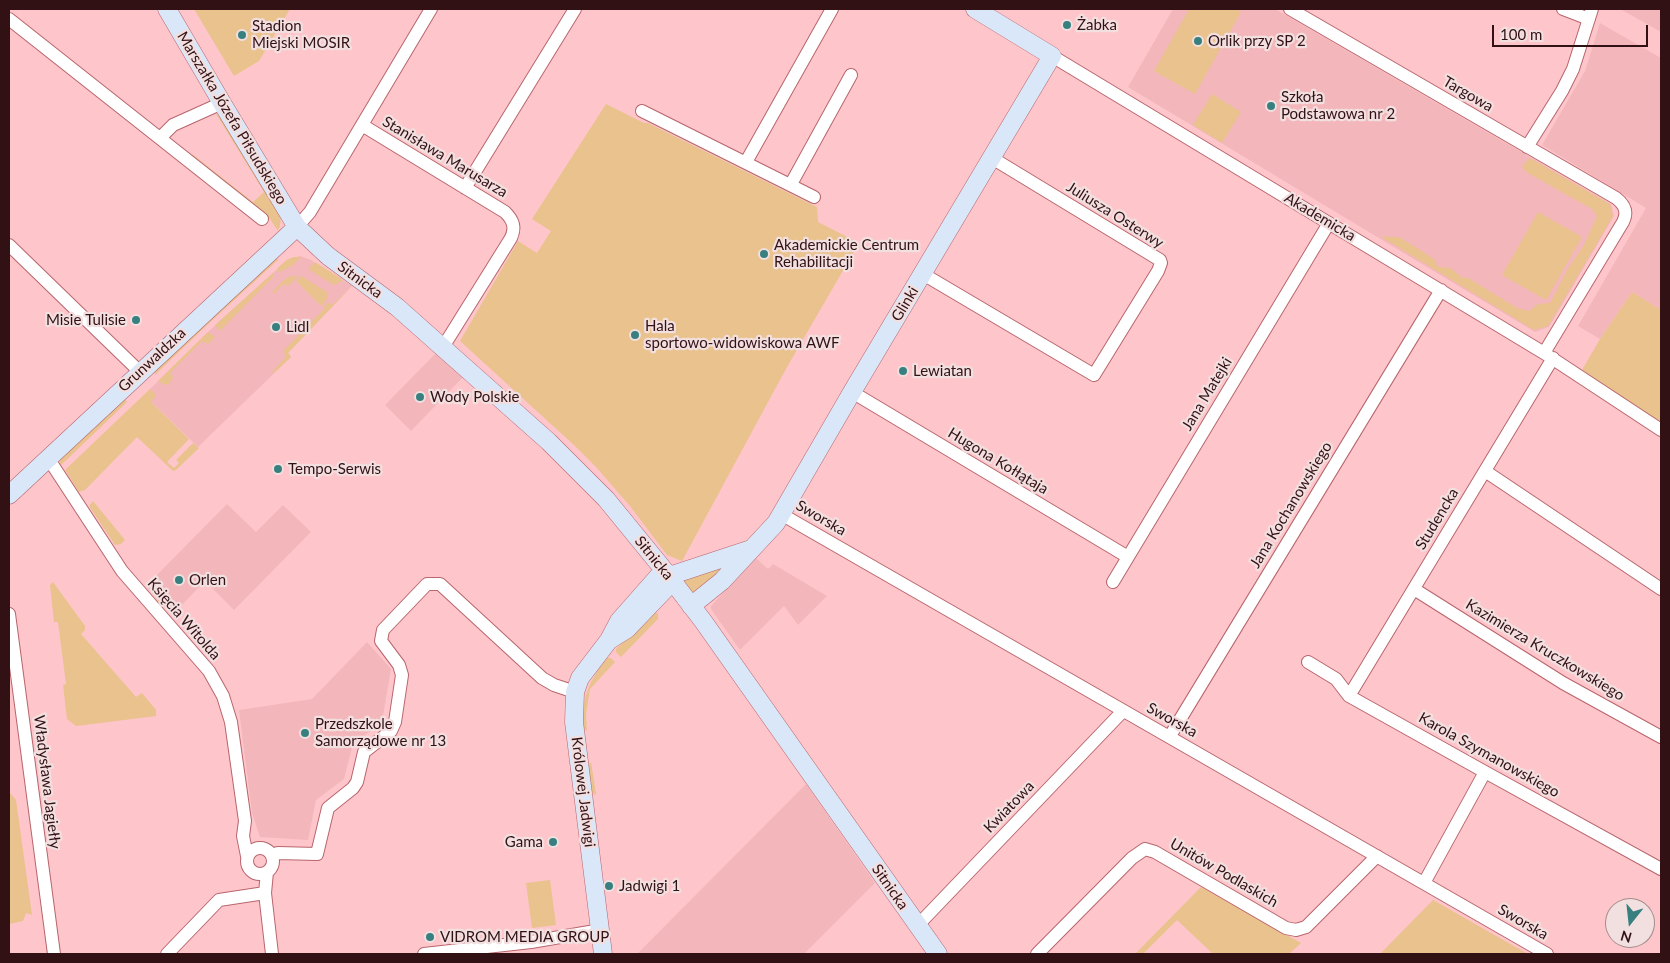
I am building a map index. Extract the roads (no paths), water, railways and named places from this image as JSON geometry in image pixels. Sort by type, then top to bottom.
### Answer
[{"type":"street","name":"Marszałka Józefa Piłsudskiego","points":[[167,9],[297,227]]},
{"type":"street","points":[[297,227],[310,212],[430,9]]},
{"type":"street","points":[[466,188],[575,9]]},
{"type":"street","points":[[746,162],[832,9]]},
{"type":"street","name":"Akademicka","points":[[974,9],[995,14],[1052,56],[1548,355],[1661,430]]},
{"type":"street","name":"Targowa","points":[[1290,9],[1616,198],[1626,210]]},
{"type":"street","points":[[1528,147],[1573,69],[1590,14],[1563,9]]},
{"type":"street","points":[[9,19],[262,218]]},
{"type":"street","name":"Glinki","points":[[691,606],[722,581],[776,523],[1052,56]]},
{"type":"street","points":[[791,184],[851,75]]},
{"type":"street","points":[[160,138],[173,125],[222,103]]},
{"type":"street","points":[[642,111],[814,197]]},
{"type":"street","name":"Stanisława Marusarza","points":[[362,125],[505,212],[510,217],[514,226],[510,238],[443,347]]},
{"type":"street","name":"Juliusza Osterwy","points":[[923,274],[1094,375],[1158,271],[1161,264],[1160,260],[992,158]]},
{"type":"street","name":"Studencka","points":[[1349,696],[1485,471],[1623,222],[1626,210]]},
{"type":"street","name":"Jana Matejki","points":[[1113,582],[1329,223]]},
{"type":"street","name":"Sitnicka","points":[[297,227],[328,256],[397,307],[443,347],[549,442],[606,499],[691,606],[938,954]]},
{"type":"street","name":"Grunwaldzka","points":[[10,492],[297,227]]},
{"type":"street","points":[[9,245],[140,372]]},
{"type":"street","name":"Jana Kochanowskiego","points":[[1170,736],[1441,290]]},
{"type":"street","name":"Hugona Kołłątaja","points":[[852,392],[1128,557]]},
{"type":"street","name":"Księcia Witolda","points":[[48,458],[122,571],[200,659],[217,683],[228,708],[231,722],[245,821],[243,836],[247,856]]},
{"type":"street","points":[[1485,471],[1661,590]]},
{"type":"street","name":"Sworska","points":[[781,514],[1547,954]]},
{"type":"street","points":[[669,576],[754,548]]},
{"type":"street","name":"Królowej Jadwigi","points":[[603,954],[574,722],[575,692],[580,678],[609,640],[619,621],[669,576]]},
{"type":"street","points":[[272,854],[317,854],[328,808],[353,788],[357,782],[364,752],[390,731],[395,722],[402,675],[399,665],[381,641],[383,630],[427,584],[440,584],[542,678],[554,685],[575,692]]},
{"type":"street","name":"Kazimierza Kruczkowskiego","points":[[1414,588],[1563,683],[1661,737]]},
{"type":"street","name":"Władysława Jagiełły","points":[[9,614],[54,954]]},
{"type":"street","name":"Karola Szymanowskiego","points":[[1308,662],[1336,679],[1349,696],[1661,869]]},
{"type":"street","name":"Kwiatowa","points":[[918,925],[1123,711]]},
{"type":"street","points":[[1424,884],[1485,772]]},
{"type":"street","name":"Księcia Witolda","points":[[245,821],[258,848]]},
{"type":"street","points":[[258,848],[266,849],[272,854],[273,864],[261,873],[249,869],[247,865],[247,856],[252,850],[258,848]]},
{"type":"street","name":"Unitów Podlaskich","points":[[1036,954],[1132,858],[1145,849],[1155,852],[1286,928],[1296,930],[1306,927],[1377,856]]},
{"type":"street","points":[[261,873],[272,954]]},
{"type":"street","points":[[167,954],[219,900],[265,893]]},
{"type":"street","points":[[424,954],[531,942],[600,930]]},
{"type":"place","name":"Żabka","points":[[1067,25]]},
{"type":"place","name":"Stadion Miejski MOSIR","points":[[242,35]]},
{"type":"place","name":"Orlik przy SP 2","points":[[1198,41]]},
{"type":"place","name":"Szkoła Podstawowa nr 2","points":[[1271,106]]},
{"type":"place","name":"Akademickie Centrum Rehabilitacji","points":[[764,254]]},
{"type":"place","name":"Misie Tulisie","points":[[136,320]]},
{"type":"place","name":"Lidl","points":[[276,327]]},
{"type":"place","name":"Hala sportowo-widowiskowa AWF","points":[[635,335]]},
{"type":"place","name":"Lewiatan","points":[[903,371]]},
{"type":"place","name":"Wody Polskie","points":[[420,397]]},
{"type":"place","name":"Tempo-Serwis","points":[[278,469]]},
{"type":"place","name":"Orlen","points":[[179,580]]},
{"type":"place","name":"Przedszkole Samorządowe nr 13","points":[[305,733]]},
{"type":"place","name":"Gama","points":[[553,842]]},
{"type":"place","name":"Jadwigi 1","points":[[609,886]]},
{"type":"place","name":"VIDROM MEDIA GROUP","points":[[430,937]]}]
